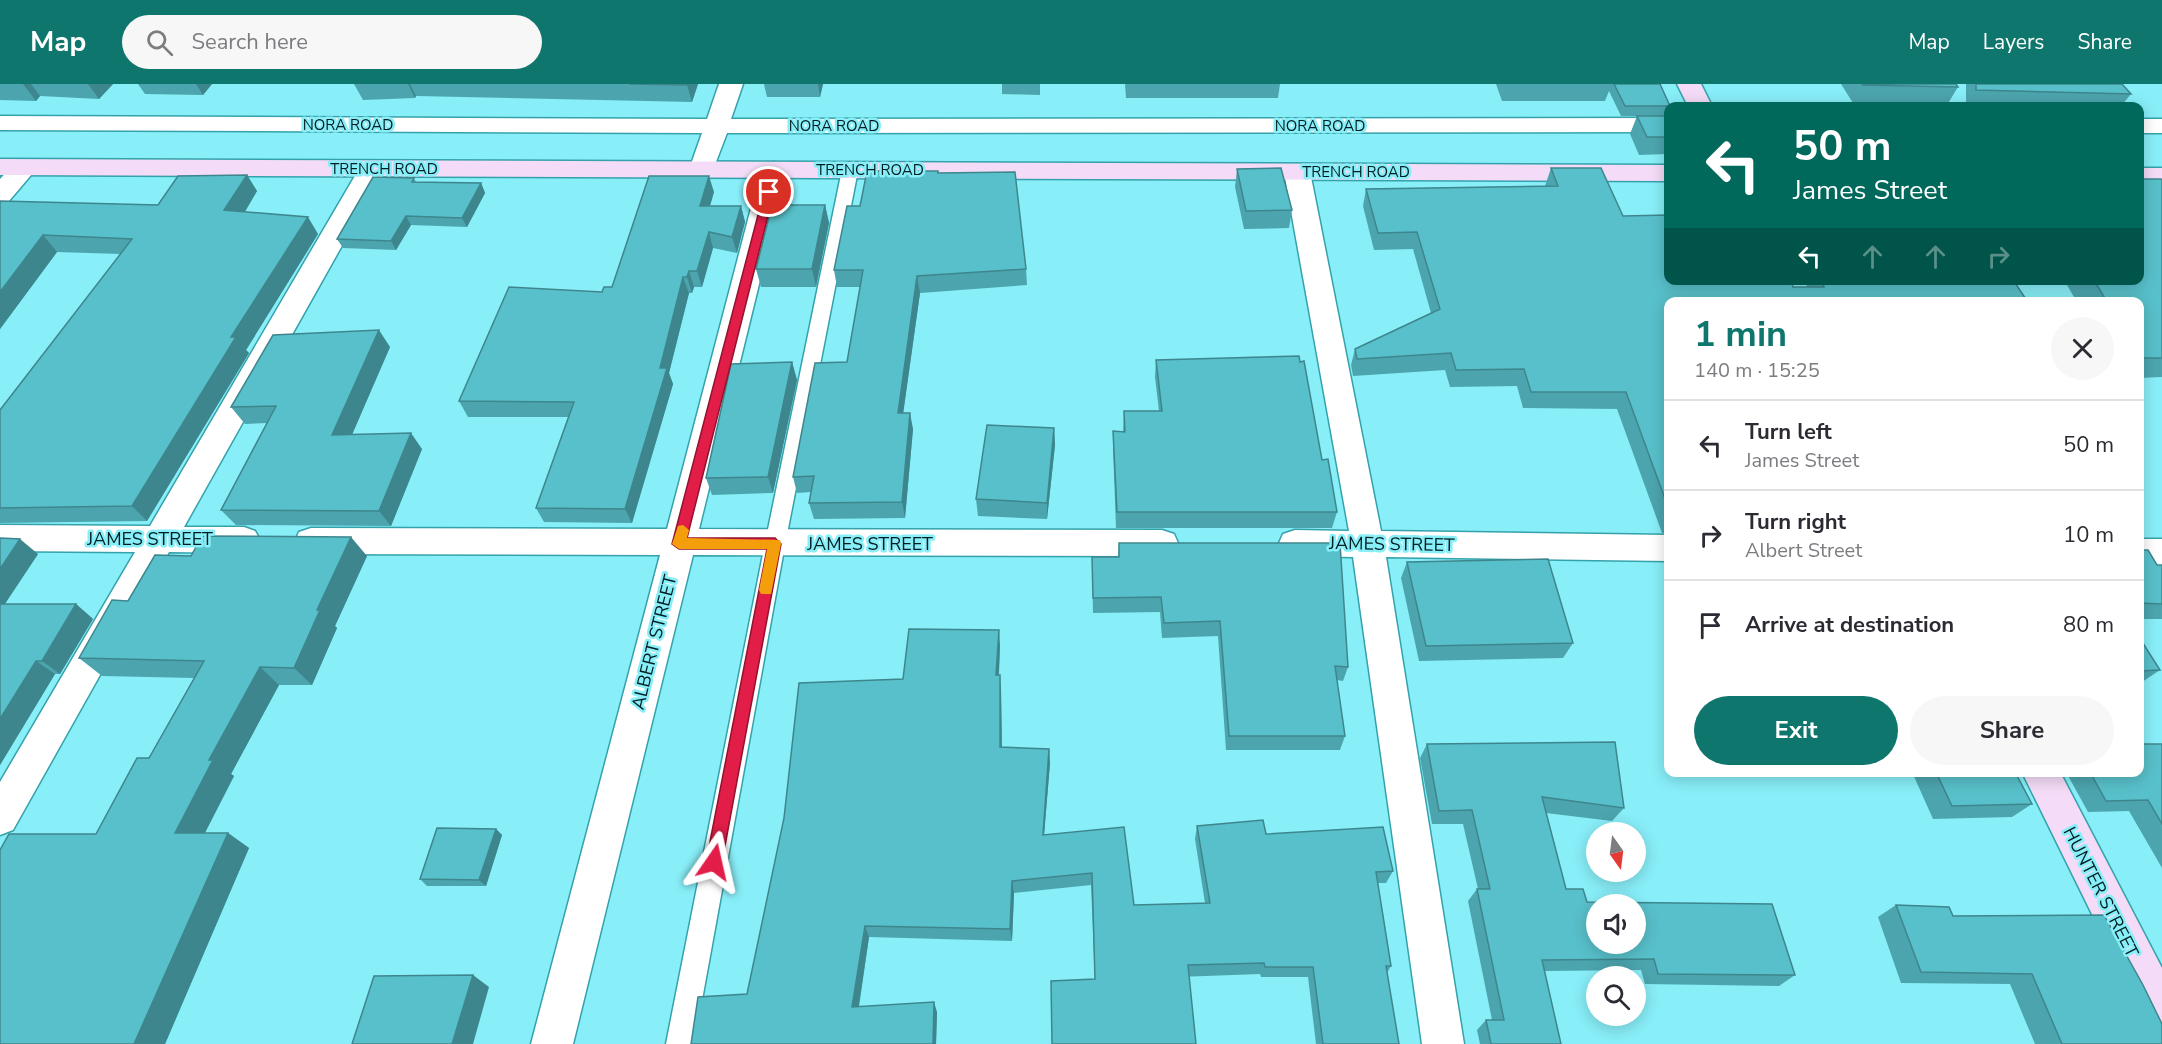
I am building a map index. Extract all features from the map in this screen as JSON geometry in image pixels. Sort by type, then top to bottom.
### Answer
[{"type":"street","points":[[702,170],[731,84]]},
{"type":"street","points":[[1689,84],[1698,102]]},
{"type":"street","name":"NORA ROAD","points":[[0,123],[717,126],[1664,125]]},
{"type":"street","points":[[2144,126],[2162,126]]},
{"type":"street","points":[[0,195],[12,168]]},
{"type":"street","name":"TRENCH ROAD","points":[[12,168],[1664,173]]},
{"type":"street","points":[[0,817],[372,169]]},
{"type":"street","name":"ALBERT STREET","points":[[552,1044],[774,170]]},
{"type":"street","points":[[1297,172],[1367,543],[1443,1044]]},
{"type":"street","points":[[2144,176],[2162,176]]},
{"type":"street","name":"JAMES STREET","points":[[0,538],[679,544],[1189,543]]},
{"type":"street","name":"JAMES STREET","points":[[1260,543],[1664,548]]},
{"type":"street","points":[[2144,552],[2162,552]]},
{"type":"street","name":"HUNTER STREET","points":[[2043,777],[2162,1011]]},
{"type":"lane","points":[[680,1044],[775,544],[850,170]]},
{"type":"building","points":[[629,84],[687,84],[687,85]]},
{"type":"building","points":[[1614,84],[1660,84],[1668,102],[1664,102],[1664,106],[1625,106]]},
{"type":"building","points":[[1956,84],[1958,87],[1863,85]]},
{"type":"building","points":[[1976,84],[2122,84],[2131,94],[1976,90]]},
{"type":"building","points":[[1637,116],[1664,116],[1664,137],[1647,137]]},
{"type":"building","points":[[1281,168],[1292,210],[1246,211],[1237,169]]},
{"type":"building","points":[[1551,168],[1601,168],[1623,216],[1664,215],[1664,285],[1824,287],[1823,285],[2016,285],[2025,297],[1664,297],[1664,496],[1626,392],[1531,392],[1524,369],[1456,370],[1451,353],[1357,359],[1355,349],[1440,309],[1417,232],[1378,233],[1366,189],[1558,186]]},
{"type":"building","points":[[867,171],[1015,172],[1026,269],[917,276],[898,413],[910,413],[902,502],[809,503],[814,476],[793,477],[815,363],[847,362],[863,270],[834,270],[847,206],[860,206]]},
{"type":"building","points":[[247,175],[224,210],[308,217],[231,337],[236,337],[132,506],[0,508],[0,410],[132,239],[43,235],[0,292],[0,201],[158,205],[178,176]]},
{"type":"building","points":[[649,176],[709,176],[700,206],[741,206],[732,237],[709,232],[697,271],[689,271],[687,277],[683,277],[660,368],[667,368],[625,509],[536,508],[574,402],[459,401],[509,287],[602,292],[604,287],[612,287]]},
{"type":"building","points":[[373,177],[414,178],[412,182],[481,183],[462,218],[406,216],[391,241],[337,239]]},
{"type":"building","points":[[2144,179],[2161,179],[2162,358],[2144,358],[2144,297],[2104,297],[2097,285],[2144,285]]},
{"type":"building","points":[[772,205],[825,205],[812,269],[756,269]]},
{"type":"building","points":[[379,330],[332,435],[411,433],[379,511],[221,510],[276,406],[231,407],[273,335]]},
{"type":"building","points":[[1299,356],[1300,362],[1304,361],[1322,460],[1328,459],[1337,512],[1117,512],[1113,431],[1125,432],[1124,411],[1162,411],[1156,360]]},
{"type":"building","points":[[792,362],[768,477],[706,478],[731,364]]},
{"type":"building","points":[[987,425],[1054,428],[1047,503],[976,499]]},
{"type":"building","points":[[202,536],[351,537],[317,610],[320,610],[294,668],[260,667],[209,760],[213,760],[175,833],[228,833],[134,1044],[0,1044],[0,850],[9,834],[96,834],[137,758],[149,758],[204,661],[79,658],[112,600],[128,601],[155,555],[191,556]]},
{"type":"building","points":[[0,538],[20,539],[0,569]]},
{"type":"building","points":[[1119,543],[1340,543],[1348,667],[1335,666],[1345,736],[1229,736],[1220,621],[1164,623],[1161,597],[1093,598],[1092,557],[1119,557]]},
{"type":"building","points":[[2144,550],[2148,550],[2157,565],[2162,565],[2162,604],[2144,603]]},
{"type":"building","points":[[1548,559],[1573,643],[1426,646],[1407,562]]},
{"type":"building","points":[[0,604],[76,604],[42,661],[36,661],[0,719]]},
{"type":"building","points":[[909,629],[999,630],[996,675],[1000,675],[1000,747],[1049,749],[1043,835],[1124,827],[1134,905],[1210,903],[1197,826],[1263,820],[1266,834],[1383,827],[1393,871],[1376,872],[1391,966],[1386,966],[1399,1044],[1323,1044],[1313,967],[1265,967],[1264,963],[1188,965],[1196,1044],[1052,1044],[1051,981],[1095,979],[1092,873],[1012,881],[1010,929],[865,926],[852,1007],[934,1002],[933,1044],[691,1044],[698,997],[747,994],[784,818],[799,683],[903,679]]},
{"type":"building","points":[[2144,645],[2160,670],[2144,671]]},
{"type":"building","points":[[1615,742],[1624,808],[1542,797],[1566,889],[1583,889],[1586,899],[1586,954],[1646,954],[1646,903],[1772,904],[1795,975],[1658,974],[1654,959],[1542,960],[1561,1044],[1491,1044],[1486,1020],[1504,1020],[1477,889],[1490,889],[1472,810],[1439,811],[1427,744]]},
{"type":"building","points":[[2144,744],[2162,744],[2162,824],[2148,800],[2106,801],[2093,777],[2144,777]]},
{"type":"building","points":[[1938,777],[2018,777],[2032,804],[1952,806]]},
{"type":"building","points":[[437,828],[496,829],[479,880],[420,879]]},
{"type":"building","points":[[1896,905],[1949,907],[1953,916],[2104,915],[2162,1024],[2162,1044],[2062,1044],[2032,974],[1921,972]]},
{"type":"building","points":[[473,975],[452,1044],[352,1044],[374,976]]},
{"type":"slow traffic","points":[[683,530],[679,544],[775,544],[766,590]]},
{"type":"route","points":[[714,862],[775,544],[679,544],[769,192]]}]
